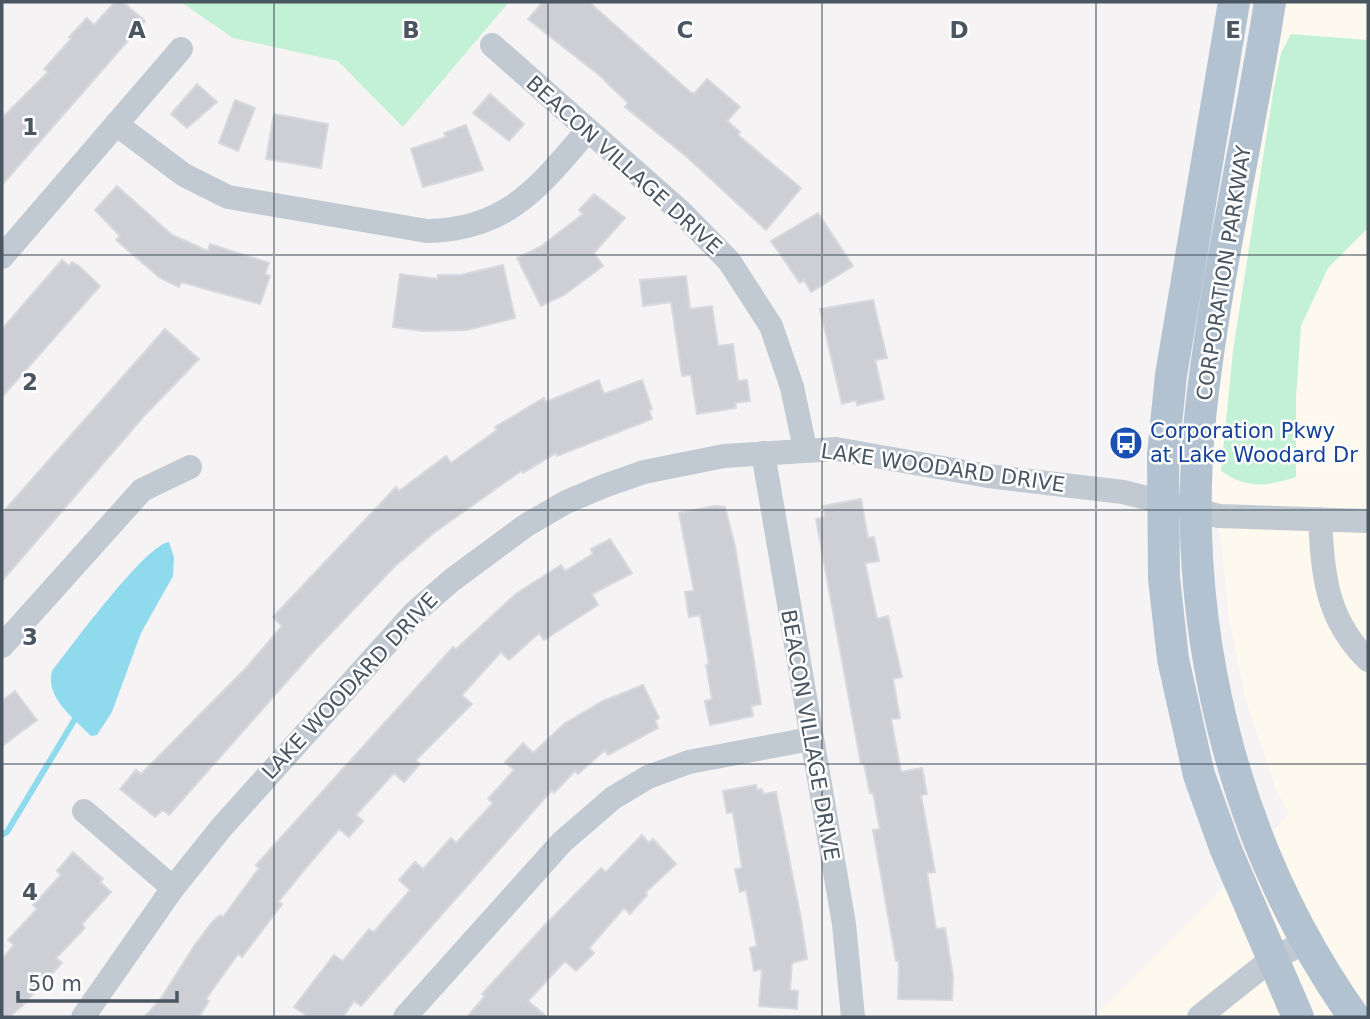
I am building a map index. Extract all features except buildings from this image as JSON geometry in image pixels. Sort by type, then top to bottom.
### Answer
[{"type":"main road","name":"CORPORATION PARKWAY","points":[[1234,2],[1171,375],[1163,454],[1162,502],[1168,618],[1189,736],[1221,838],[1298,1017]]},
{"type":"main road","name":"CORPORATION PARKWAY","points":[[1270,2],[1201,409],[1197,511],[1202,617],[1224,732],[1261,843],[1308,941],[1354,1017]]},
{"type":"street","name":"BEACON VILLAGE DRIVE","points":[[492,45],[709,238],[749,287],[783,354],[805,449]]},
{"type":"street","points":[[2,257],[181,49]]},
{"type":"street","points":[[116,124],[184,176],[228,197],[427,232],[456,231],[484,223],[513,209],[543,182],[587,131]]},
{"type":"street","name":"LAKE WOODARD DRIVE","points":[[83,1017],[173,888],[220,828],[414,613],[492,549],[566,502],[614,483],[682,463],[805,449],[836,449],[988,476],[1123,492],[1219,516],[1368,521]]},
{"type":"street","name":"BEACON VILLAGE DRIVE","points":[[763,453],[844,924],[853,1017]]},
{"type":"street","points":[[2,646],[142,490],[190,467]]},
{"type":"street","points":[[1320,519],[1324,578],[1347,639],[1368,660]]},
{"type":"street","points":[[405,1017],[562,842],[612,798],[648,777],[690,762],[810,738]]},
{"type":"street","points":[[84,811],[173,888]]},
{"type":"street","points":[[1199,1017],[1272,959],[1308,941]]},
{"type":"shaded area","points":[[1281,2],[1368,2],[1368,1017],[1093,1017],[1220,890],[1289,813],[1276,790],[1246,702],[1228,613],[1222,548],[1209,472],[1223,344]]},
{"type":"green space","points":[[181,2],[509,2],[403,127],[338,61],[233,38]]},
{"type":"green space","points":[[1291,34],[1368,40],[1368,228],[1328,268],[1301,326],[1296,398],[1296,477],[1257,485],[1240,481],[1221,471],[1233,351],[1273,93],[1281,53]]},
{"type":"water","points":[[169,542],[174,557],[173,576],[141,633],[112,712],[97,735],[91,736],[57,699],[51,681],[52,671],[127,578],[158,547]]},
{"type":"waterway","points":[[2,835],[7,832],[75,719]]},
{"type":"place","name":"Corporation Pkwy at Lake Woodard Dr","points":[[1126,443]]}]
